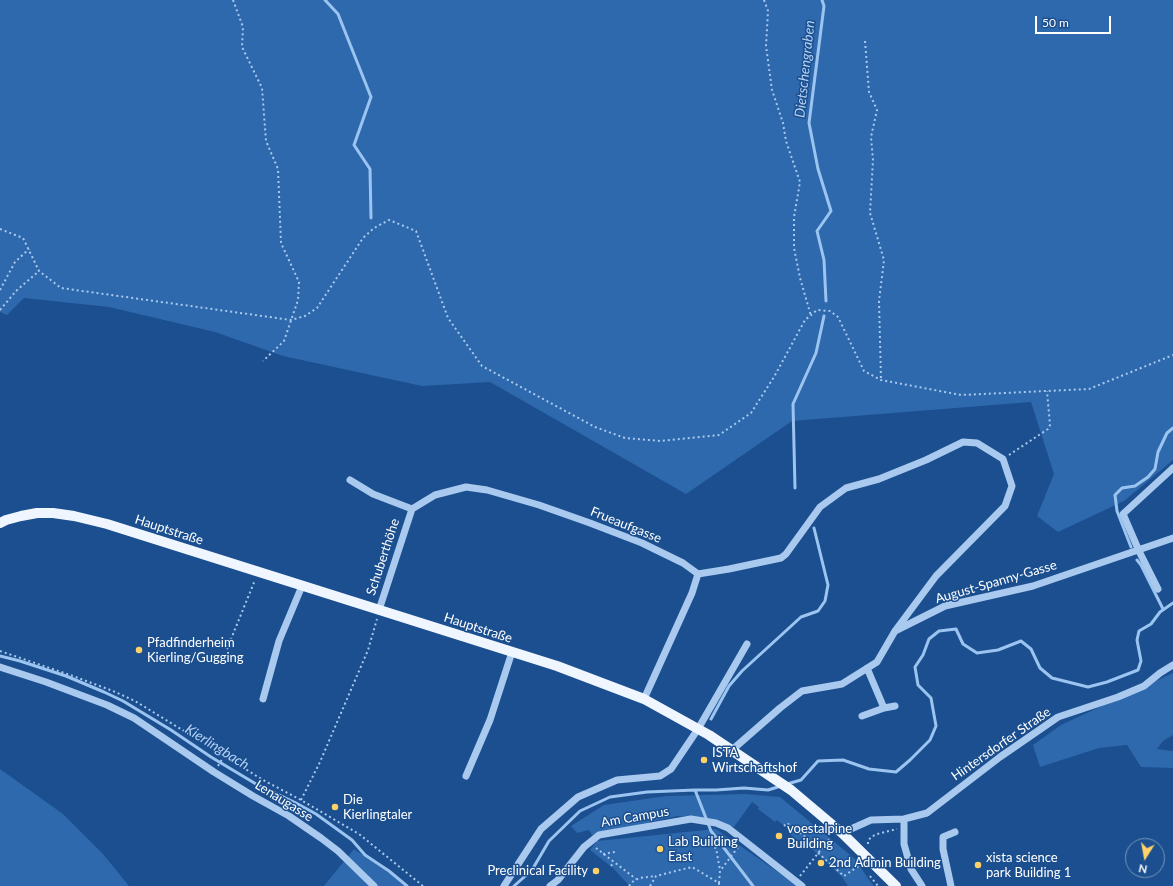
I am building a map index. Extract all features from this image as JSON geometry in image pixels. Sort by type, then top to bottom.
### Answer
[{"type":"main road","name":"Hauptstraße","points":[[0,523],[21,516],[37,513],[53,513],[74,516],[107,524],[563,668],[644,700],[698,729],[779,781],[842,832],[864,860],[896,886]]},
{"type":"street","points":[[644,700],[692,593],[698,574],[781,558],[786,554],[820,507],[846,488],[878,479],[926,460],[963,442],[977,443],[1003,459],[1012,486],[1005,506],[936,576],[895,631],[877,662],[842,684],[802,691],[732,750]]},
{"type":"street","points":[[1158,589],[1123,514],[1173,468]]},
{"type":"street","name":"Schuberthöhe","points":[[350,480],[373,494],[412,509],[379,610]]},
{"type":"street","name":"Frueaufgasse","points":[[412,509],[435,495],[446,492],[466,487],[487,490],[539,505],[642,543],[683,563],[698,574]]},
{"type":"street","name":"August-Spanny-Gasse","points":[[895,631],[945,606],[1033,586],[1139,551],[1173,538]]},
{"type":"street","points":[[263,699],[279,641],[302,586]]},
{"type":"street","points":[[504,886],[541,829],[578,797],[617,780],[660,776],[671,769],[698,729],[747,644]]},
{"type":"street","points":[[466,776],[490,720],[512,652]]},
{"type":"street","name":"Hintersdorfer Straße","points":[[842,832],[871,820],[904,819],[927,813],[1000,757],[1058,718],[1118,697],[1144,686],[1173,665]]},
{"type":"street","name":"Lenaugasse","points":[[0,668],[46,682],[107,705],[134,718],[214,772],[289,816],[321,838],[338,851],[374,886]]},
{"type":"street","points":[[867,668],[884,708]]},
{"type":"street","points":[[862,716],[884,708],[896,706]]},
{"type":"street","name":"Am Campus","points":[[550,886],[558,880],[589,843],[598,835],[691,819],[716,823],[728,828],[799,884]]},
{"type":"street","points":[[904,819],[904,844],[911,869],[922,886]]},
{"type":"street","points":[[950,886],[943,849],[943,838],[955,832]]},
{"type":"path","points":[[233,0],[243,27],[242,47],[262,88],[266,141],[278,169],[281,243],[299,282],[298,300],[284,341],[264,361]]},
{"type":"path","points":[[764,0],[768,10],[766,46],[772,90],[783,123],[786,141],[800,182],[794,217],[794,248],[800,278],[811,316]]},
{"type":"path","points":[[865,41],[869,92],[877,110],[871,137],[873,160],[870,213],[884,260],[879,301],[882,380]]},
{"type":"path","points":[[0,229],[23,238],[39,271],[61,288],[291,320],[305,316],[317,308],[363,238],[374,228],[389,220],[416,231],[448,318],[482,366],[595,427],[625,438],[661,441],[719,435],[751,413],[774,377],[805,320],[817,310],[830,311],[838,317],[864,371],[882,380],[961,395],[1089,389],[1173,355]]},
{"type":"path","points":[[0,290],[15,262],[28,249]]},
{"type":"path","points":[[0,310],[16,291],[39,271]]},
{"type":"path","points":[[1003,459],[1048,429],[1050,425],[1047,391]]},
{"type":"path","points":[[227,649],[258,572]]},
{"type":"path","points":[[301,800],[320,762],[368,650],[379,610]]},
{"type":"path","points":[[0,651],[135,701],[263,780],[359,834],[423,886]]},
{"type":"path","points":[[217,768],[224,756]]},
{"type":"path","points":[[784,826],[787,823],[820,849]]},
{"type":"path","points":[[818,853],[844,876],[864,860],[872,850],[868,844],[871,837],[891,830],[903,828]]},
{"type":"path","points":[[799,884],[820,849],[830,837],[842,832]]},
{"type":"path","points":[[589,843],[636,879]]},
{"type":"path","points":[[705,846],[707,845],[716,848],[720,871],[719,886]]},
{"type":"path","points":[[603,854],[615,852]]},
{"type":"path","points":[[720,871],[733,854]]},
{"type":"path","points":[[864,860],[864,867]]},
{"type":"path","points":[[611,866],[614,862]]},
{"type":"path","points":[[629,886],[632,882],[639,878],[656,876],[692,867],[719,883]]},
{"type":"path","points":[[869,874],[878,886]]},
{"type":"path","points":[[650,886],[656,876]]},
{"type":"shaded area","points":[[0,0],[1173,0],[1173,460],[1124,501],[1058,532],[1037,516],[1054,474],[1031,402],[792,421],[686,494],[490,382],[422,386],[283,356],[215,332],[109,307],[24,298],[7,315],[0,312]]},
{"type":"shaded area","points":[[1173,673],[1173,735],[1163,741],[1157,749],[1173,751],[1173,768],[1141,767],[1127,745],[1099,748],[1040,767],[1033,745],[1061,725]]},
{"type":"shaded area","points":[[0,769],[63,814],[103,854],[129,886],[0,886]]},
{"type":"shaded area","points":[[745,794],[780,797],[855,859],[874,886],[848,886],[842,877],[819,855],[807,845],[805,846],[788,833],[789,830],[777,820],[775,822],[758,809],[759,807],[752,802],[734,827],[718,820],[677,816],[592,835],[589,830],[577,833],[571,826],[604,805],[666,796]]},
{"type":"shaded area","points":[[716,829],[798,886],[630,886],[613,868],[590,850],[597,841]]},
{"type":"shaded area","points":[[354,849],[408,886],[324,886]]},
{"type":"waterway","name":"Dietschengraben","points":[[325,0],[338,14],[371,97],[354,145],[370,169],[371,218]]},
{"type":"waterway","name":"Dietschengraben","points":[[822,0],[824,6],[809,123],[818,169],[831,211],[817,231],[824,260],[826,301]]},
{"type":"waterway","name":"Dietschengraben","points":[[795,488],[793,404],[816,353],[824,316]]},
{"type":"waterway","points":[[1131,547],[1117,511],[1115,495],[1122,488],[1135,486],[1148,477],[1155,469],[1158,452],[1167,433],[1173,428]]},
{"type":"waterway","name":"Dietschengraben","points":[[711,719],[729,686],[742,671],[801,617],[818,611],[825,601],[828,585],[814,528]]},
{"type":"waterway","points":[[1137,560],[1163,609]]},
{"type":"waterway","points":[[787,784],[801,780],[818,761],[843,760],[869,769],[896,772],[930,740],[936,726],[931,698],[918,685],[915,667],[923,655],[929,639],[939,631],[956,629],[963,644],[977,653],[998,650],[1021,641],[1031,649],[1040,668],[1052,678],[1088,687],[1107,682],[1138,670],[1141,661],[1137,640],[1139,631],[1151,624],[1160,612],[1173,603]]},
{"type":"waterway","name":"Kierlingbach","points":[[0,656],[66,676],[123,701],[256,784],[316,814],[352,840],[365,855],[389,871],[407,886]]},
{"type":"waterway","points":[[695,790],[744,788],[768,790],[781,786]]},
{"type":"waterway","points":[[514,886],[532,870],[549,841],[580,811],[610,797],[647,792],[695,790],[711,831],[753,886]]},
{"type":"place","name":"Pfadfinderheim Kierling/Gugging","points":[[139,650]]},
{"type":"place","name":"ISTA Wirtschaftshof","points":[[704,760]]},
{"type":"place","name":"Die Kierlingtaler","points":[[335,807]]},
{"type":"place","name":"voestalpine Building","points":[[779,836]]},
{"type":"place","name":"Lab Building East","points":[[660,849]]},
{"type":"place","name":"2nd Admin Building","points":[[821,863]]},
{"type":"place","name":"xista science park Building 1","points":[[978,865]]},
{"type":"place","name":"Preclinical Facility","points":[[596,871]]}]
